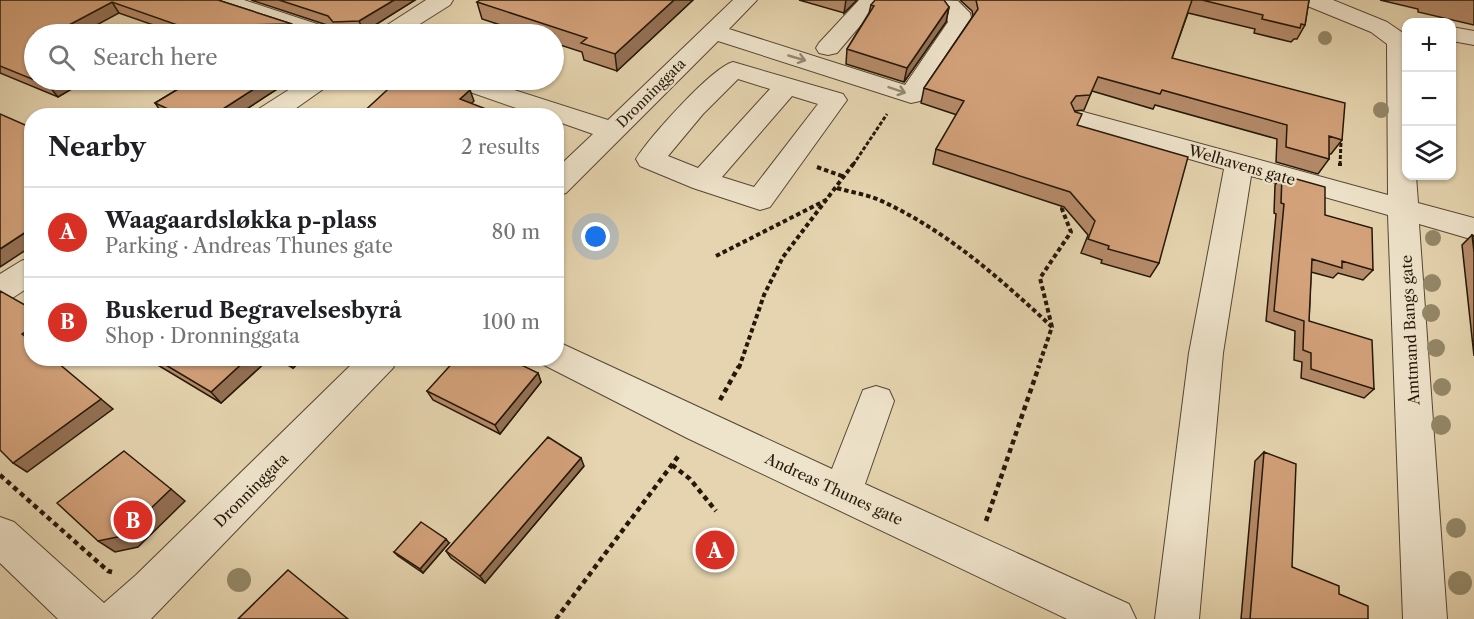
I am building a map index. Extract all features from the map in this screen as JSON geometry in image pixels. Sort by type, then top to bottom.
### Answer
[{"type":"street","points":[[220,0],[293,24]]},
{"type":"street","points":[[405,24],[442,0]]},
{"type":"street","name":"Dronninggata","points":[[564,178],[746,0]]},
{"type":"street","points":[[828,48],[871,0]]},
{"type":"street","points":[[719,26],[828,48],[847,63],[911,95],[960,22],[958,13],[950,6],[928,0]]},
{"type":"street","points":[[1313,0],[1402,38]]},
{"type":"street","points":[[719,26],[752,45],[847,63]]},
{"type":"street","points":[[1456,35],[1474,38]]},
{"type":"street","points":[[733,70],[788,85],[834,100],[760,200],[650,159],[694,108],[733,70]]},
{"type":"street","name":"Amtmand Bangs gate","points":[[1403,72],[1403,210],[1425,619]]},
{"type":"street","points":[[704,180],[788,85]]},
{"type":"street","points":[[278,108],[305,90]]},
{"type":"street","points":[[489,90],[544,108]]},
{"type":"street","points":[[653,91],[694,108]]},
{"type":"street","points":[[564,115],[613,131]]},
{"type":"street","name":"Welhavens gate","points":[[1080,119],[1474,229]]},
{"type":"street","points":[[1177,619],[1206,353],[1239,165]]},
{"type":"street","points":[[0,290],[24,274]]},
{"type":"street","name":"Andreas Thunes gate","points":[[564,359],[700,427],[1114,619]]},
{"type":"street","name":"Dronninggata","points":[[119,619],[151,590],[373,366]]},
{"type":"street","points":[[842,492],[876,401]]},
{"type":"street","points":[[0,536],[88,619]]},
{"type":"path","points":[[719,401],[738,370],[764,295],[783,257],[837,188],[888,111]]},
{"type":"path","points":[[837,188],[876,199],[925,225],[994,274],[1052,327]]},
{"type":"path","points":[[975,553],[1052,327],[1040,278],[1071,232],[1062,209],[1067,199]]},
{"type":"path","points":[[556,619],[686,446]]},
{"type":"path","points":[[672,465],[690,479],[716,511]]},
{"type":"path","points":[[0,475],[108,571],[120,572]]},
{"type":"path","points":[[100,579],[108,571]]},
{"type":"building","points":[[0,0],[218,0],[292,24],[175,24],[112,2],[71,24],[24,24],[24,76],[0,66]]},
{"type":"building","points":[[279,0],[394,0],[359,21],[333,22],[328,16]]},
{"type":"building","points":[[480,0],[674,0],[615,54],[581,43],[587,38],[564,30],[564,24],[544,24],[477,2]]},
{"type":"building","points":[[875,0],[944,0],[949,7],[907,68],[847,49],[874,6],[871,5]]},
{"type":"building","points":[[976,0],[1192,0],[1172,58],[1345,103],[1342,140],[1329,136],[1329,159],[1286,147],[1287,125],[1162,90],[1160,94],[1098,77],[1090,95],[1076,96],[1071,103],[1075,112],[1082,114],[1077,125],[1188,157],[1159,263],[1108,249],[1109,246],[1088,239],[1095,221],[1070,192],[936,149],[964,101],[924,88],[978,9]]},
{"type":"building","points":[[1202,0],[1309,0],[1305,25],[1301,24],[1300,28],[1262,19],[1263,15]]},
{"type":"building","points":[[176,90],[252,90],[224,108],[166,108],[155,103]]},
{"type":"building","points":[[387,90],[470,90],[460,99],[483,108],[368,108]]},
{"type":"building","points":[[0,114],[24,124],[24,233],[0,249]]},
{"type":"building","points":[[1282,175],[1325,187],[1325,215],[1372,228],[1373,270],[1342,261],[1342,268],[1312,259],[1309,321],[1372,340],[1374,389],[1311,369],[1311,353],[1303,350],[1304,321],[1274,311],[1284,204],[1281,203]]},
{"type":"building","points":[[0,291],[24,304],[24,333],[22,334],[24,336],[24,366],[62,366],[101,399],[13,463],[0,450]]},
{"type":"building","points":[[167,366],[239,366],[211,392]]},
{"type":"building","points":[[450,366],[524,366],[538,373],[495,425],[427,391]]},
{"type":"building","points":[[548,437],[581,458],[480,576],[446,551]]},
{"type":"building","points":[[124,451],[171,489],[122,536],[98,541],[57,503]]},
{"type":"building","points":[[1264,452],[1296,464],[1292,567],[1339,586],[1339,594],[1368,606],[1368,619],[1250,619]]},
{"type":"building","points":[[421,522],[446,539],[420,569],[394,552]]},
{"type":"building","points":[[288,570],[348,619],[238,619]]},
{"type":"place","name":"Buskerud Begravelsesbyrå","points":[[133,520]]},
{"type":"place","name":"Waagaardsløkka p-plass","points":[[715,550]]}]
